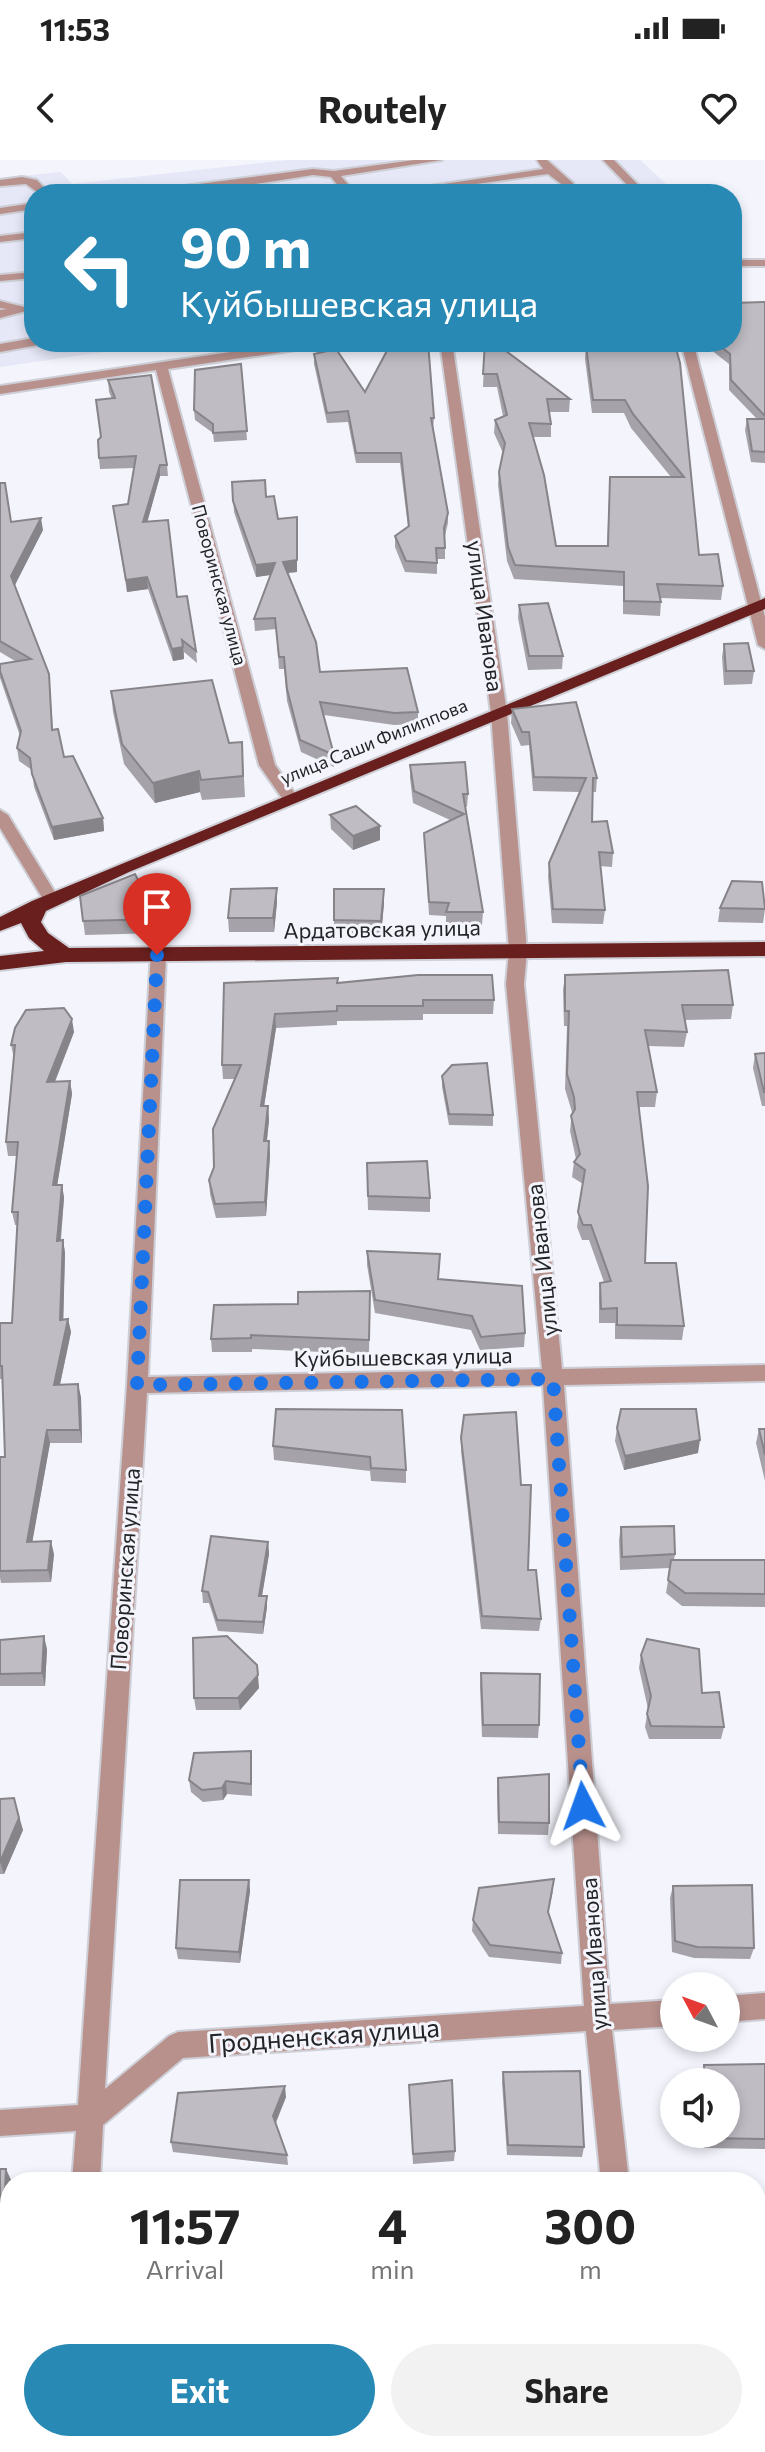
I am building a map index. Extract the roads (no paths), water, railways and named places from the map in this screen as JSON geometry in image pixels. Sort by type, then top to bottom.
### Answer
[{"type":"highway","name":"улица Саши Филиппова","points":[[0,925],[45,902],[290,798],[760,605]]},
{"type":"highway","points":[[45,902],[31,922],[33,929],[52,948],[66,955]]},
{"type":"highway","name":"Ардатовская улица","points":[[0,963],[66,955],[765,949]]},
{"type":"street","points":[[236,184],[313,172],[334,174],[437,160]]},
{"type":"street","points":[[542,160],[550,171],[568,184]]},
{"type":"street","points":[[608,160],[632,184]]},
{"type":"street","points":[[455,184],[550,171]]},
{"type":"street","points":[[334,174],[342,184]]},
{"type":"street","points":[[0,183],[28,180],[38,184]]},
{"type":"street","points":[[0,211],[24,207]]},
{"type":"street","points":[[0,239],[24,236]]},
{"type":"street","points":[[742,263],[765,263]]},
{"type":"street","points":[[0,278],[24,276]]},
{"type":"street","points":[[0,304],[24,308]]},
{"type":"street","points":[[0,314],[24,310]]},
{"type":"street","points":[[0,348],[24,344]]},
{"type":"street","points":[[0,390],[255,352]]},
{"type":"street","name":"улица Иванова","points":[[447,352],[499,713],[518,951],[515,984],[553,1379],[598,2019],[614,2172]]},
{"type":"street","points":[[690,352],[760,605],[765,645]]},
{"type":"street","name":"Поворинская улица","points":[[161,366],[267,765],[290,798]]},
{"type":"street","points":[[0,815],[45,902]]},
{"type":"street","name":"Поворинская улица","points":[[87,2172],[137,1385],[157,955]]},
{"type":"street","name":"Куйбышевская улица","points":[[137,1385],[765,1373]]},
{"type":"street","points":[[740,2008],[765,2006]]},
{"type":"street","name":"Гродненская улица","points":[[92,2117],[178,2045],[660,2014]]},
{"type":"street","points":[[0,2123],[92,2117]]}]
